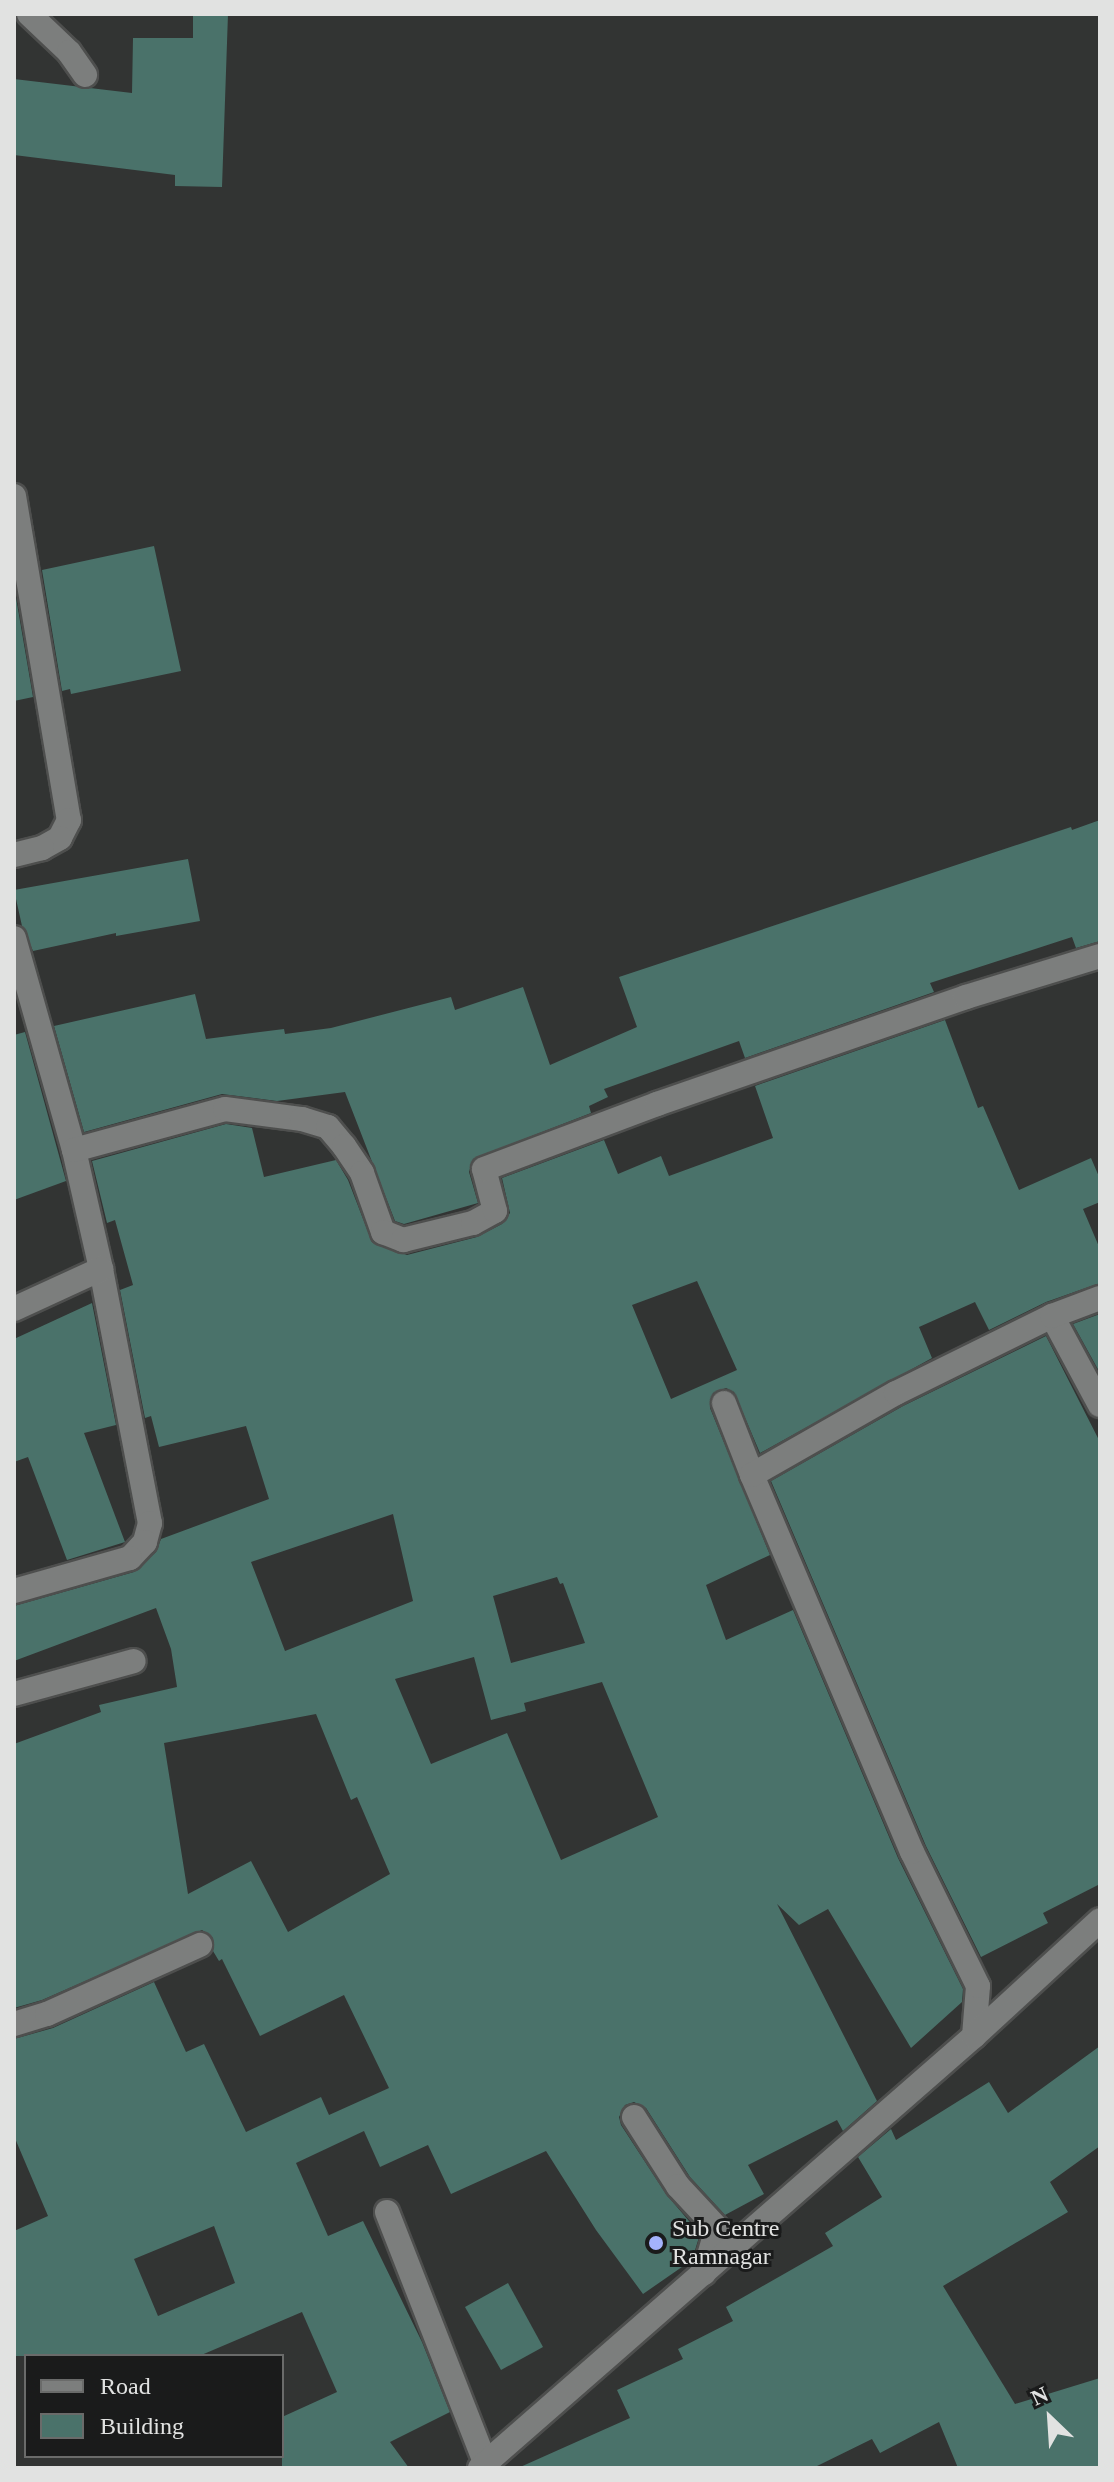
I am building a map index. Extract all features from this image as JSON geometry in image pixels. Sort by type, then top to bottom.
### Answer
[{"type":"street","points":[[29,14],[69,52],[85,75]]},
{"type":"street","points":[[14,496],[69,820],[60,838],[42,848],[14,855]]},
{"type":"street","points":[[14,938],[74,1150],[101,1269],[150,1523],[145,1542],[130,1558],[14,1591]]},
{"type":"street","points":[[74,1150],[225,1109],[302,1119],[328,1127],[344,1146],[362,1173],[383,1232],[403,1240],[473,1223],[495,1211],[484,1169],[878,1028],[1100,956]]},
{"type":"street","points":[[14,1309],[101,1269]]},
{"type":"street","points":[[752,1475],[896,1393],[1052,1316],[1100,1298]]},
{"type":"street","points":[[1052,1316],[1100,1405]]},
{"type":"street","points":[[724,1403],[912,1852],[978,1986],[974,2036]]},
{"type":"street","points":[[14,1694],[134,1661]]},
{"type":"street","points":[[387,2212],[483,2466],[974,2036],[1100,1920]]},
{"type":"street","points":[[14,2024],[47,2014],[200,1945]]},
{"type":"street","points":[[634,2117],[678,2186],[717,2228],[704,2273]]},
{"type":"building","points":[[193,14],[228,14],[222,187],[175,186],[175,175],[14,155],[14,79],[132,93],[133,38],[193,38]]},
{"type":"building","points":[[154,546],[181,671],[71,694],[70,689],[62,691],[42,570]]},
{"type":"building","points":[[14,586],[33,697],[14,701]]},
{"type":"building","points":[[1100,820],[1100,941],[1076,948],[1072,937],[930,983],[934,992],[745,1058],[739,1041],[604,1089],[608,1097],[589,1106],[591,1113],[473,1159],[469,1172],[478,1203],[404,1224],[395,1221],[345,1092],[277,1101],[222,1094],[84,1132],[54,1026],[195,994],[206,1039],[284,1029],[285,1034],[331,1028],[451,997],[455,1010],[523,987],[550,1065],[637,1027],[619,977]]},
{"type":"building","points":[[188,859],[200,921],[116,936],[116,933],[33,951],[22,926],[14,890]]},
{"type":"building","points":[[945,1020],[978,1108],[983,1106],[1019,1190],[1091,1158],[1100,1179],[1100,1202],[1083,1209],[1100,1249],[1100,1283],[1046,1302],[989,1330],[975,1302],[919,1327],[932,1358],[760,1453],[734,1392],[726,1388],[713,1393],[710,1408],[770,1555],[706,1585],[726,1640],[793,1610],[898,1858],[963,1989],[962,2002],[911,2048],[828,1909],[799,1925],[777,1904],[877,2101],[843,2131],[837,2120],[748,2165],[764,2194],[725,2215],[690,2177],[646,2108],[634,2102],[625,2105],[619,2117],[621,2125],[666,2194],[700,2234],[692,2260],[643,2294],[596,2230],[546,2151],[451,2194],[428,2145],[380,2167],[364,2131],[296,2163],[328,2236],[363,2221],[422,2342],[450,2412],[390,2442],[409,2468],[282,2468],[284,2416],[337,2392],[302,2312],[204,2354],[14,2356],[14,2231],[48,2216],[14,2136],[14,2039],[53,2028],[154,1982],[186,2052],[204,2044],[246,2132],[321,2097],[329,2115],[389,2088],[344,1995],[260,2036],[222,1959],[219,1961],[213,1951],[213,1938],[202,1930],[42,2000],[14,2008],[14,1744],[101,1712],[99,1705],[177,1687],[171,1649],[156,1608],[14,1661],[14,1606],[134,1572],[156,1552],[161,1539],[269,1499],[246,1426],[159,1447],[151,1416],[145,1418],[120,1290],[133,1285],[115,1220],[107,1223],[92,1161],[226,1124],[252,1128],[264,1177],[336,1160],[348,1180],[372,1242],[407,1255],[477,1237],[502,1224],[510,1213],[502,1178],[604,1140],[618,1174],[661,1156],[669,1176],[773,1138],[755,1086]],"holes":[[[697,1281],[737,1370],[671,1399],[632,1305]],[[393,1514],[413,1601],[285,1651],[251,1562]],[[557,1577],[560,1584],[563,1583],[585,1643],[511,1663],[493,1596]],[[474,1657],[491,1720],[526,1711],[524,1703],[602,1682],[658,1817],[561,1860],[507,1733],[431,1764],[395,1679]],[[316,1714],[351,1800],[357,1797],[390,1874],[288,1932],[251,1861],[188,1894],[164,1743]],[[214,2226],[235,2283],[158,2316],[134,2259]]]},
{"type":"building","points":[[25,1032],[66,1181],[14,1200],[14,1035]]},
{"type":"building","points":[[92,1303],[116,1425],[84,1433],[125,1542],[67,1560],[28,1457],[14,1462],[14,1339]]},
{"type":"building","points":[[1100,1314],[1100,1373],[1073,1324]]},
{"type":"building","points":[[1046,1336],[1100,1442],[1100,1884],[1043,1913],[1048,1923],[981,1957],[926,1846],[771,1481],[903,1406]]},
{"type":"building","points":[[1100,2046],[1100,2146],[1050,2182],[1068,2212],[943,2286],[1015,2404],[1100,2378],[1100,2468],[958,2468],[939,2422],[880,2453],[872,2439],[813,2468],[518,2468],[630,2418],[617,2390],[683,2359],[678,2349],[733,2321],[726,2307],[833,2246],[825,2233],[882,2197],[858,2157],[891,2129],[896,2140],[989,2082],[1008,2113]]},
{"type":"building","points":[[508,2283],[543,2347],[501,2370],[465,2307]]},
{"type":"place","name":"Sub Centre Ramnagar","points":[[656,2243]]}]
